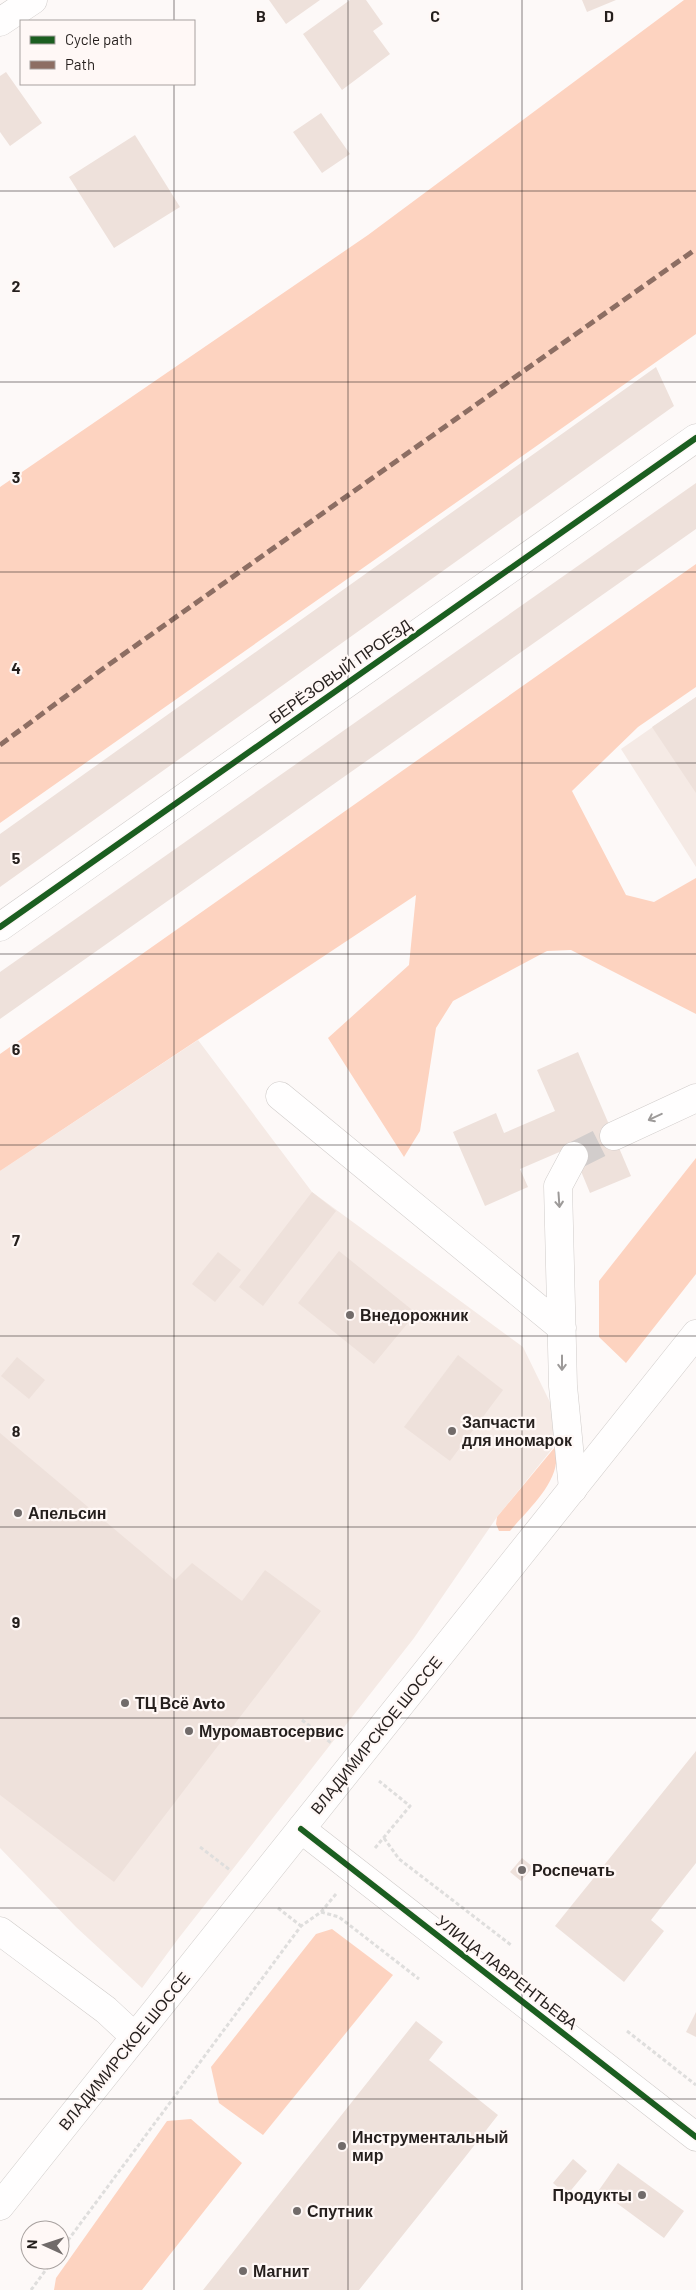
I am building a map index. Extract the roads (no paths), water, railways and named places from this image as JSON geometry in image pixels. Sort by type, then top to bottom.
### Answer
[{"type":"street","points":[[0,22],[33,0]]},
{"type":"street","name":"БЕРЁЗОВЫЙ ПРОЕЗД","points":[[0,927],[696,438]]},
{"type":"street","points":[[280,1096],[562,1328]]},
{"type":"street","points":[[614,1136],[696,1098]]},
{"type":"street","points":[[572,1488],[563,1386],[558,1186],[574,1156]]},
{"type":"street","name":"ВЛАДИМИРСКОЕ ШОССЕ","points":[[0,2206],[696,1334]]},
{"type":"street","name":"УЛИЦА ЛАВРЕНТЬЕВА","points":[[301,1829],[696,2137]]},
{"type":"street","points":[[0,1930],[106,2010],[135,2037]]},
{"type":"tunnel","points":[[574,1156],[614,1136]]},
{"type":"place","name":"Внедорожник","points":[[350,1315]]},
{"type":"place","name":"Запчасти для иномарок","points":[[452,1431]]},
{"type":"place","name":"Апельсин","points":[[18,1513]]},
{"type":"place","name":"ТЦ Всё Avto","points":[[125,1703]]},
{"type":"place","name":"Муромавтосервис","points":[[189,1731]]},
{"type":"place","name":"Роспечать","points":[[522,1870]]},
{"type":"place","name":"Инструментальный мир","points":[[342,2146]]},
{"type":"place","name":"Продукты","points":[[642,2195]]},
{"type":"place","name":"Спутник","points":[[297,2211]]},
{"type":"place","name":"Магнит","points":[[243,2271]]}]
